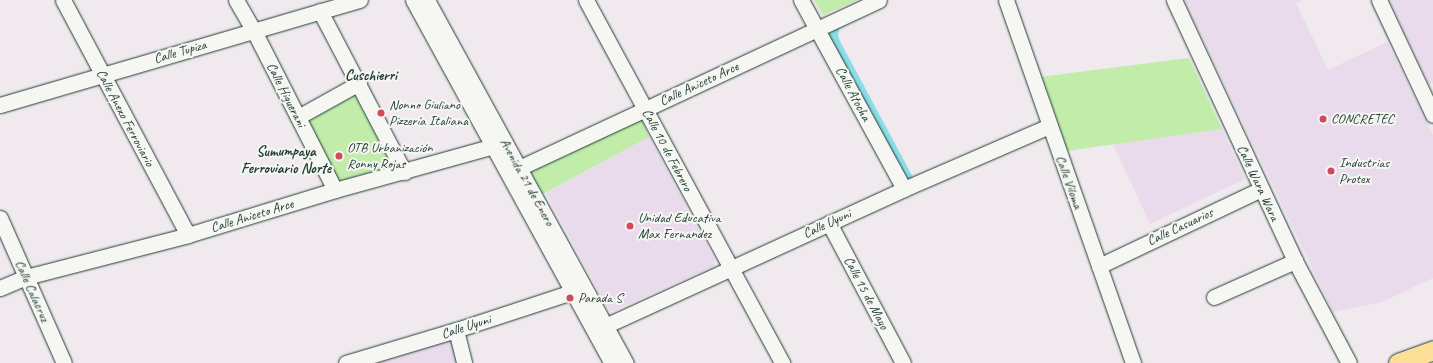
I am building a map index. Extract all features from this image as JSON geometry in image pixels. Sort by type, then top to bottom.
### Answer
[{"type":"main road","points":[[1398,363],[1433,350]]},
{"type":"street","name":"Calle Anexo Ferroviario","points":[[63,0],[188,235]]},
{"type":"street","name":"Calle Higuerani","points":[[236,0],[254,31],[335,190]]},
{"type":"street","name":"Calle Tupiza","points":[[0,105],[360,0]]},
{"type":"street","name":"Avenida 21 de Enero","points":[[413,0],[499,145],[579,290],[606,326],[626,363]]},
{"type":"street","name":"Avenida 21 de Enero","points":[[427,0],[499,145],[519,168],[579,290],[612,363]]},
{"type":"street","name":"Calle 10 de Febrero","points":[[586,0],[782,363]]},
{"type":"street","name":"Calle Atocha","points":[[801,0],[904,189]]},
{"type":"street","name":"Calle Aniceto Arce","points":[[519,168],[880,0]]},
{"type":"street","name":"Calle Viloma","points":[[1006,0],[1133,363]]},
{"type":"street","name":"Calle Wara Wara","points":[[1174,0],[1295,261],[1349,363]]},
{"type":"street","points":[[1379,0],[1429,95],[1433,115]]},
{"type":"street","points":[[320,11],[359,83],[404,172]]},
{"type":"street","points":[[298,117],[359,83]]},
{"type":"street","name":"Calle Uyuni","points":[[606,326],[904,189],[1049,126]]},
{"type":"street","name":"Calle Aniceto Arce","points":[[0,288],[26,277],[188,235],[335,190],[499,145]]},
{"type":"street","name":"Calle Casuarios","points":[[1099,266],[1261,189]]},
{"type":"street","name":"Calle Calacruz","points":[[0,218],[64,363]]},
{"type":"street","name":"Calle 15 de Mayo","points":[[829,223],[903,363]]},
{"type":"street","points":[[1214,297],[1295,261]]},
{"type":"street","name":"Calle Uyuni","points":[[346,363],[456,330],[579,290]]},
{"type":"street","points":[[456,330],[464,363]]},
{"type":"shaded area","points":[[1184,0],[1302,0],[1296,3],[1328,70],[1387,42],[1433,135],[1433,278],[1382,302],[1333,312]]},
{"type":"shaded area","points":[[1389,0],[1433,0],[1433,83],[1429,85]]},
{"type":"shaded area","points":[[1222,129],[1245,179],[1150,224],[1113,144]]},
{"type":"shaded area","name":"Unidad Educativa Max Fernandez","points":[[649,137],[715,260],[714,266],[613,311],[608,309],[546,193]]},
{"type":"shaded area","points":[[451,341],[458,363],[375,363]]},
{"type":"green space","points":[[814,0],[857,0],[823,15]]},
{"type":"green space","points":[[1189,58],[1222,129],[1066,151],[1040,77]]},
{"type":"green space","points":[[355,93],[394,164],[390,167],[339,181],[337,180],[307,120]]},
{"type":"green space","points":[[642,119],[649,137],[541,195],[529,172],[532,168]]},
{"type":"waterway","points":[[842,20],[836,23],[833,28],[832,35],[834,42],[907,178]]},
{"type":"place","name":"Nonno Giuliano Pizzería Italiana","points":[[381,113]]},
{"type":"place","name":"CONCRETEC","points":[[1323,119]]},
{"type":"place","name":"OTB Urbanización Ronny Rojas","points":[[339,156]]},
{"type":"place","name":"Industrias Protex","points":[[1331,171]]},
{"type":"place","name":"Unidad Educativa Max Fernandez","points":[[630,226]]},
{"type":"place","name":"Parada S","points":[[570,298]]},
{"type":"district","name":"Cuschierri","points":[[371,76]]},
{"type":"district","name":"Sumumpaya Ferroviario Norte","points":[[286,160]]}]
